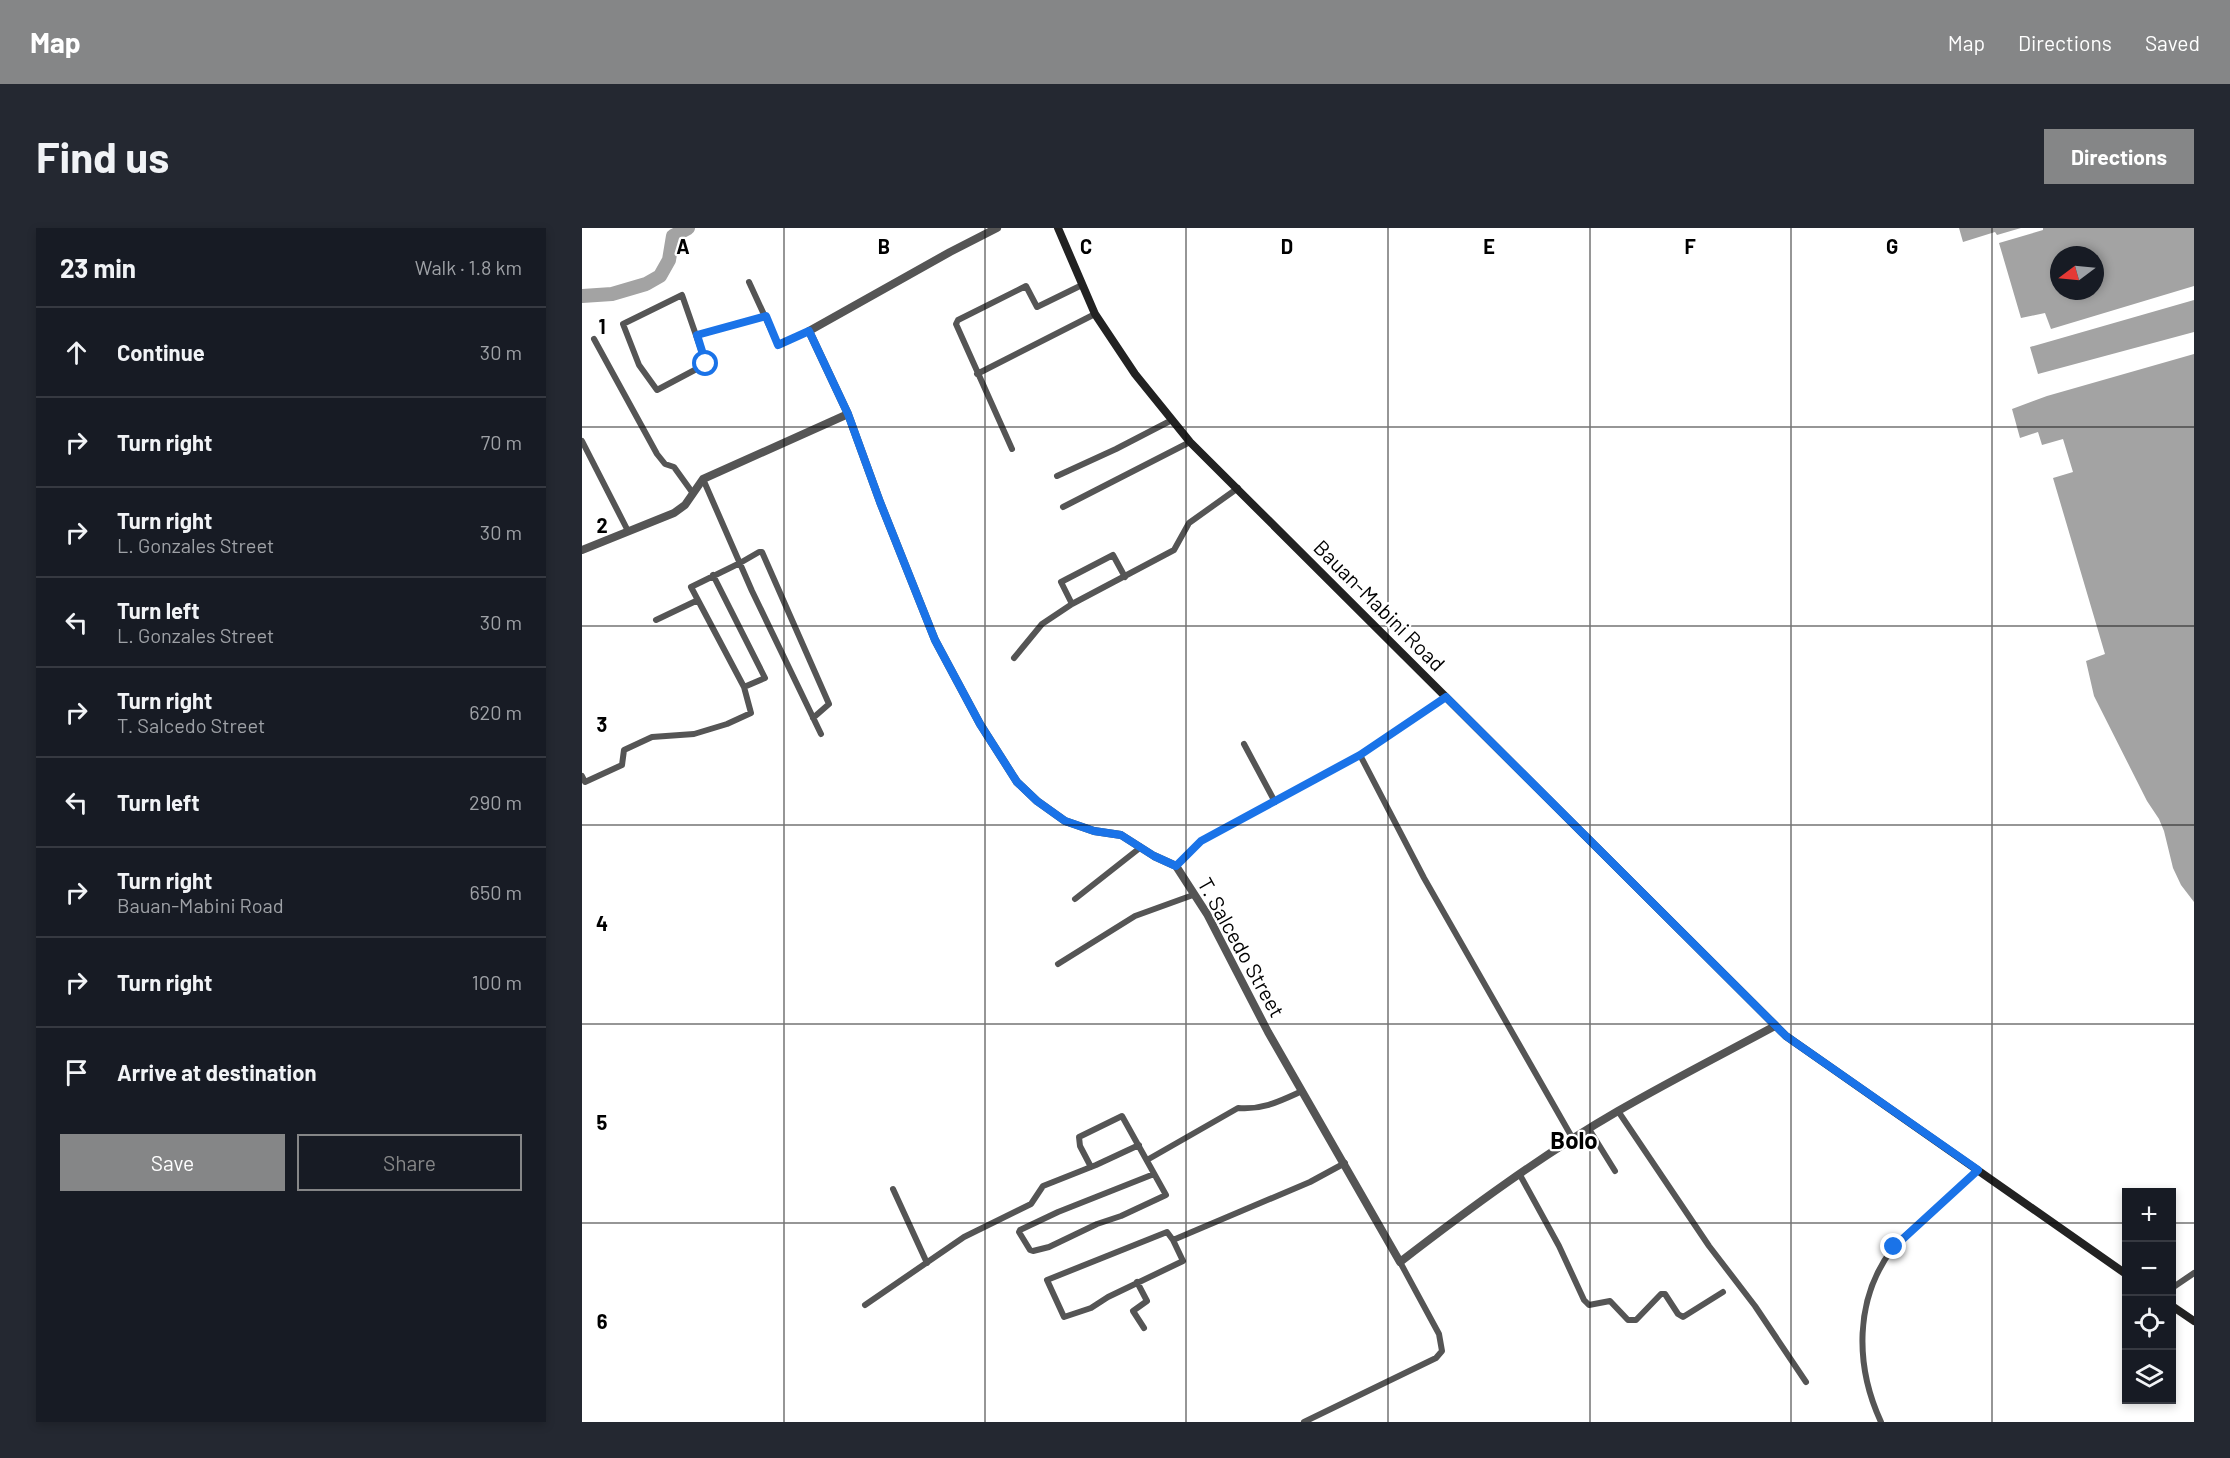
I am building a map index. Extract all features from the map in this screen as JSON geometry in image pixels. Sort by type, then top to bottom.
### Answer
[{"type":"main road","name":"Bauan-Mabini Road","points":[[1058,228],[1095,314],[1135,374],[1190,442],[1775,1026],[1786,1036],[2122,1271]]},
{"type":"main road","points":[[2176,1309],[2194,1322]]},
{"type":"street","points":[[749,282],[778,345],[809,331],[997,228]]},
{"type":"street","points":[[1012,449],[956,324],[958,320],[1026,286],[1037,307],[1082,285]]},
{"type":"street","points":[[682,295],[697,335],[706,364],[657,390],[639,365],[623,324],[682,295]]},
{"type":"street","points":[[977,374],[1095,314]]},
{"type":"street","points":[[697,335],[766,316]]},
{"type":"street","name":"T. Salcedo Street","points":[[809,331],[848,414],[935,640],[975,715],[1017,782],[1037,801],[1065,821],[1094,831],[1121,835],[1161,860],[1176,866],[1207,914],[1268,1032],[1345,1163],[1439,1334],[1442,1351],[1436,1358],[1304,1422]]},
{"type":"street","points":[[594,339],[657,454],[665,464],[674,467],[693,492]]},
{"type":"street","points":[[582,550],[674,513],[685,505],[703,479],[848,414]]},
{"type":"street","points":[[1057,476],[1172,420]]},
{"type":"street","points":[[582,441],[628,531]]},
{"type":"street","points":[[1063,507],[1190,442]]},
{"type":"street","points":[[703,479],[821,734]]},
{"type":"street","points":[[1014,658],[1042,624],[1072,604],[1174,550],[1189,523],[1238,488]]},
{"type":"street","points":[[582,776],[585,782],[622,765],[624,750],[652,737],[694,734],[727,724],[751,713],[744,687],[691,587],[759,552],[762,552],[830,704],[813,718]]},
{"type":"street","points":[[1072,604],[1061,582],[1113,555],[1125,577]]},
{"type":"street","points":[[713,575],[765,678],[744,687]]},
{"type":"street","points":[[656,620],[699,600]]},
{"type":"street","points":[[1176,866],[1201,841],[1360,755],[1446,697]]},
{"type":"street","points":[[1244,744],[1275,802]]},
{"type":"street","points":[[1360,755],[1424,878],[1573,1139]]},
{"type":"street","points":[[1075,899],[1141,848]]},
{"type":"street","points":[[1058,964],[1135,916],[1193,895]]},
{"type":"street","points":[[1400,1262],[1573,1139],[1618,1111],[1775,1026]]},
{"type":"street","points":[[1147,1160],[1238,1108],[1255,1109],[1274,1104],[1302,1090]]},
{"type":"street","points":[[1618,1111],[1689,1218],[1755,1306],[1806,1382]]},
{"type":"street","points":[[1091,1167],[1080,1146],[1079,1137],[1122,1116],[1166,1195],[1049,1247],[1030,1250],[1019,1232],[1058,1212],[1154,1174]]},
{"type":"street","points":[[1589,1129],[1615,1170]]},
{"type":"street","points":[[865,1305],[964,1237],[1031,1204],[1043,1186],[1139,1145]]},
{"type":"street","points":[[1173,1240],[1310,1182],[1345,1163]]},
{"type":"street","points":[[1881,1422],[1866,1383],[1861,1338],[1866,1305],[1878,1272],[1894,1247],[1978,1170]]},
{"type":"street","points":[[1520,1175],[1559,1245],[1584,1300],[1590,1305],[1610,1301],[1628,1320],[1636,1320],[1661,1294],[1665,1294],[1678,1314],[1683,1317],[1724,1292]]},
{"type":"street","points":[[893,1189],[927,1263]]},
{"type":"street","points":[[1167,1232],[1173,1240],[1183,1261],[1108,1296],[1091,1308],[1064,1317],[1047,1280],[1167,1232]]},
{"type":"street","points":[[2176,1285],[2194,1273]]},
{"type":"street","points":[[1137,1282],[1147,1301],[1133,1311],[1144,1328]]},
{"type":"shaded area","points":[[1959,228],[2021,228],[1997,235],[1995,232],[1963,242]]},
{"type":"shaded area","points":[[2043,228],[2194,228],[2194,286],[2051,329],[2045,313],[2021,318],[1999,243],[2043,230]]},
{"type":"shaded area","points":[[2194,300],[2194,332],[2038,374],[2030,347]]},
{"type":"shaded area","points":[[2194,354],[2194,902],[2181,885],[2173,868],[2159,819],[2147,801],[2094,696],[2086,661],[2105,654],[2053,478],[2073,472],[2063,439],[2042,445],[2038,432],[2020,438],[2012,409],[2047,396]]},
{"type":"waterway","points":[[582,296],[612,294],[646,284],[660,276],[669,260],[673,236],[688,228]]},
{"type":"district","name":"Bolo","points":[[1574,1139]]},
{"type":"route","points":[[706,364],[697,335],[766,316],[778,345],[809,331],[848,414],[924,614],[954,677],[980,724],[1017,782],[1037,801],[1065,821],[1094,831],[1121,835],[1154,856],[1176,866],[1201,841],[1360,755],[1446,697],[1786,1036],[1978,1170],[1894,1247]]}]
